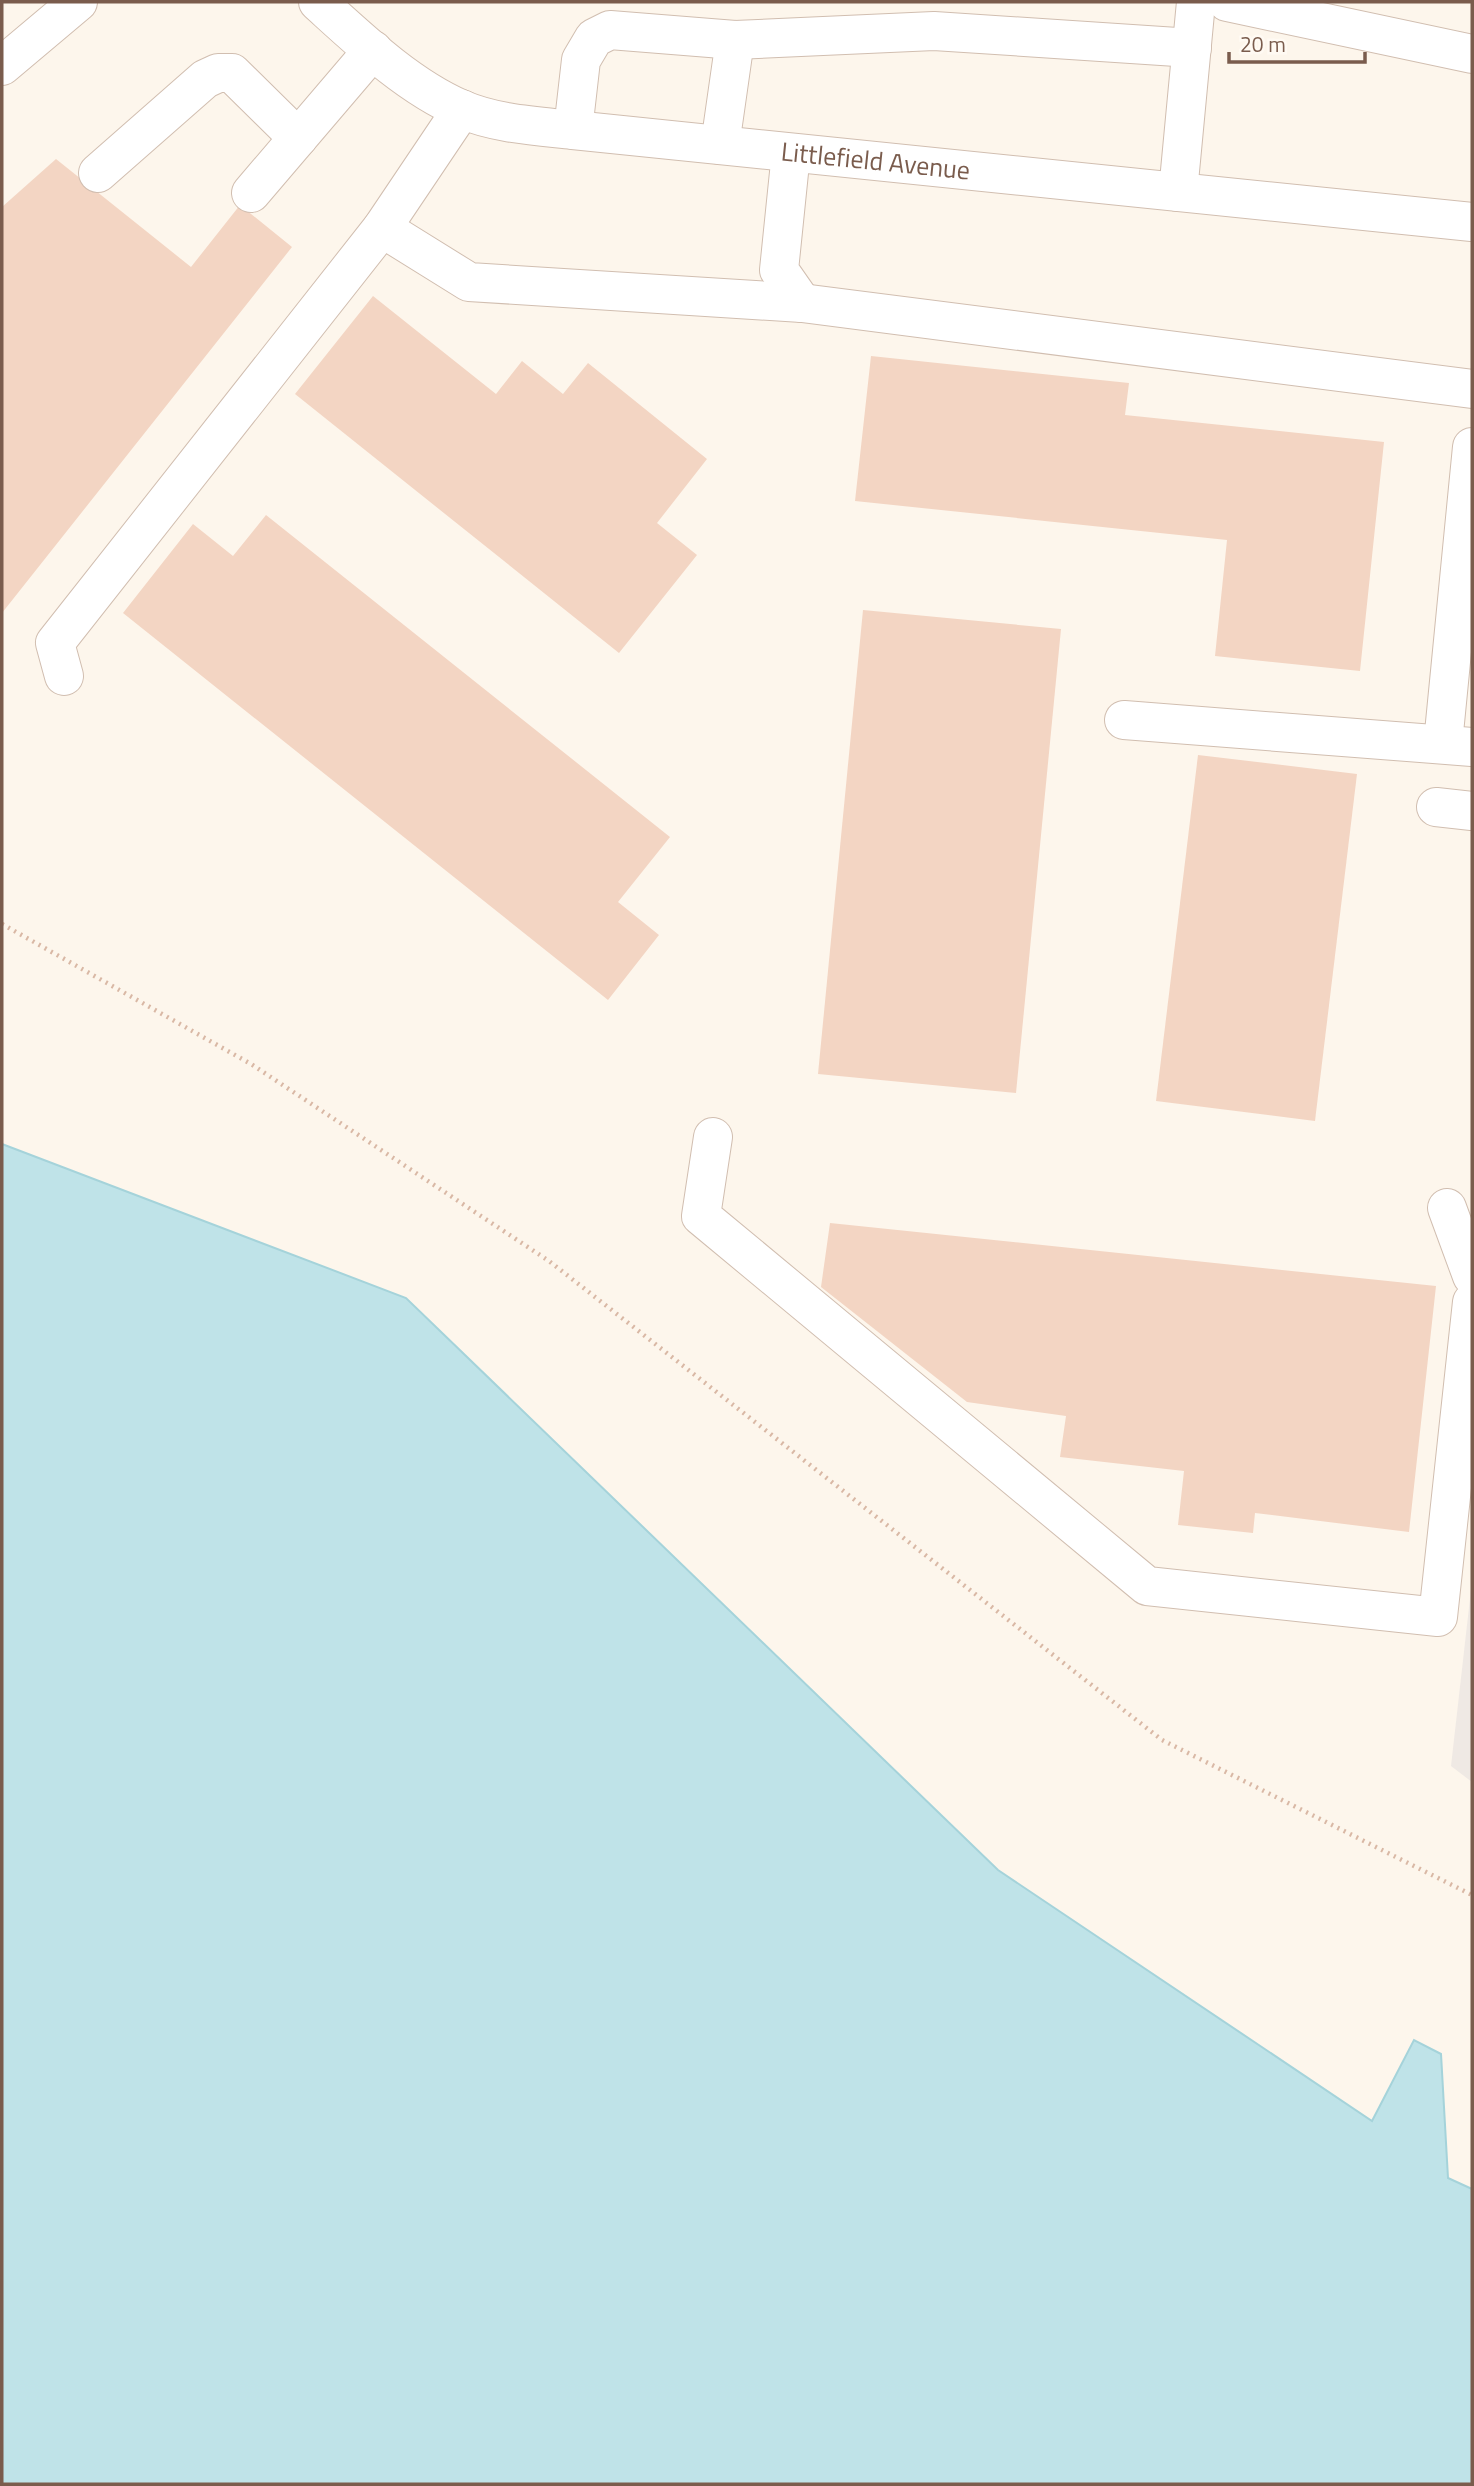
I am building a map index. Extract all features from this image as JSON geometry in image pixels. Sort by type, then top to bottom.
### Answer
[{"type":"street","points":[[2,66],[78,2]]},
{"type":"street","name":"Littlefield Avenue","points":[[318,2],[373,50],[422,87],[462,109],[495,120],[1472,222]]},
{"type":"street","points":[[1178,192],[1196,2]]},
{"type":"street","points":[[1227,2],[1472,54]]},
{"type":"street","points":[[573,130],[581,60],[594,38],[610,30],[735,40],[934,30],[1192,48]]},
{"type":"street","points":[[720,145],[735,40]]},
{"type":"street","points":[[251,194],[373,50]]},
{"type":"street","points":[[98,173],[205,79],[218,73],[232,73],[298,138]]},
{"type":"street","points":[[64,676],[55,643],[382,228],[462,109]]},
{"type":"street","points":[[791,152],[779,270],[802,303]]},
{"type":"street","points":[[382,228],[469,282],[802,303],[1472,389]]},
{"type":"street","points":[[1124,720],[1458,745],[1472,447]]},
{"type":"street","points":[[713,1137],[701,1216],[1147,1586],[1438,1617],[1472,1302]]},
{"type":"street","points":[[1447,1208],[1472,1276]]},
{"type":"path","points":[[2,924],[251,1064],[548,1261],[1162,1740],[1472,1895]]},
{"type":"shaded area","points":[[1472,1581],[1472,1782],[1451,1766]]},
{"type":"water","points":[[2,1144],[406,1298],[998,1870],[1372,2121],[1414,2040],[1441,2054],[1448,2178],[1472,2189],[1472,2484],[2,2484]]},
{"type":"building","points":[[56,159],[191,267],[240,205],[292,247],[2,613],[2,207]]},
{"type":"building","points":[[373,296],[496,394],[522,361],[563,394],[588,363],[707,459],[657,523],[697,555],[619,653],[295,394]]},
{"type":"building","points":[[871,356],[1129,383],[1125,415],[1384,442],[1360,671],[1215,656],[1227,540],[855,501]]},
{"type":"building","points":[[266,515],[670,837],[618,902],[659,935],[608,1000],[123,613],[193,524],[233,556]]},
{"type":"building","points":[[863,610],[1061,629],[1016,1093],[818,1074]]},
{"type":"building","points":[[1198,755],[1357,774],[1315,1121],[1156,1101]]},
{"type":"building","points":[[830,1223],[1436,1286],[1409,1532],[1255,1513],[1253,1533],[1178,1525],[1184,1471],[1060,1457],[1066,1416],[967,1402],[821,1287]]}]
